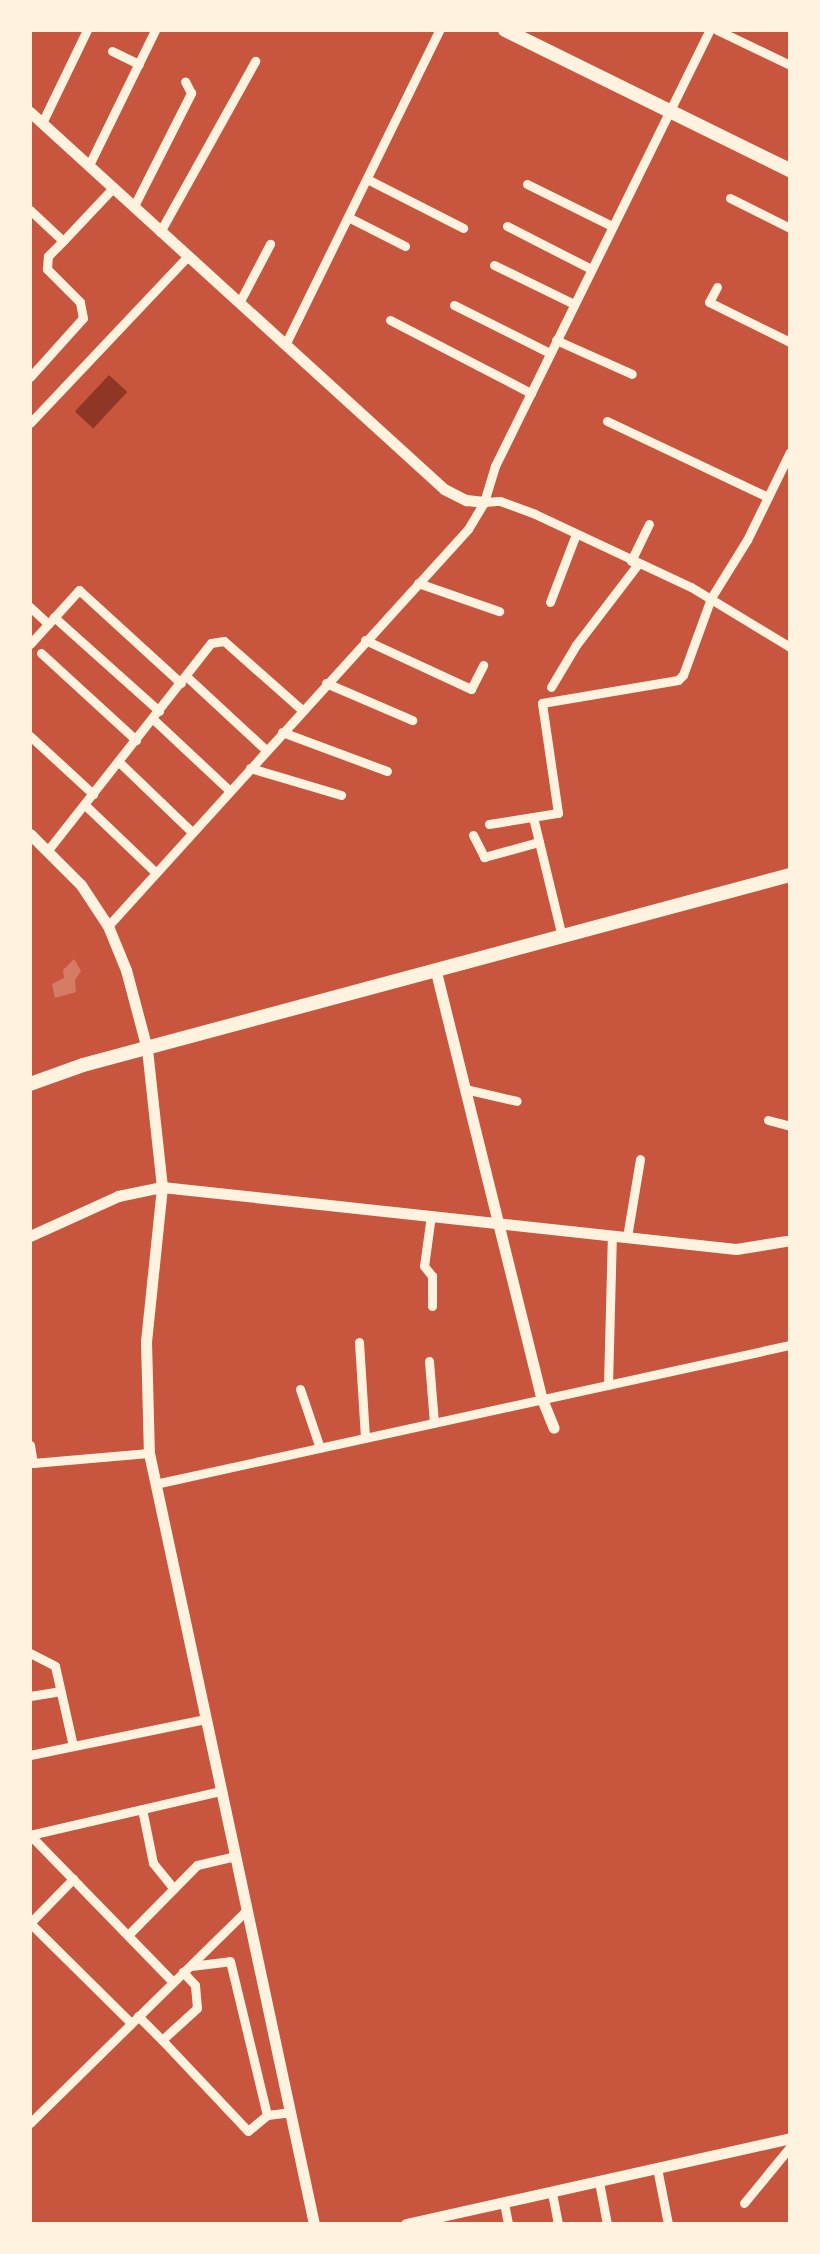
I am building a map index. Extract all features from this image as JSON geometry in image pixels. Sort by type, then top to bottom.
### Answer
[{"type":"main road","points":[[506,30],[790,170]]},
{"type":"main road","points":[[30,1084],[83,1064],[790,875]]},
{"type":"street","points":[[42,123],[87,30]]},
{"type":"street","points":[[89,166],[155,30]]},
{"type":"street","points":[[286,344],[439,30]]},
{"type":"street","points":[[108,926],[468,529],[484,502],[494,466],[711,30],[785,59]]},
{"type":"street","points":[[112,51],[139,64]]},
{"type":"street","points":[[160,232],[255,61]]},
{"type":"street","points":[[134,206],[191,93],[184,81]]},
{"type":"street","points":[[30,112],[444,489],[466,500],[500,501],[576,534],[712,598],[790,646]]},
{"type":"street","points":[[367,179],[463,228]]},
{"type":"street","points":[[527,184],[612,226]]},
{"type":"street","points":[[30,377],[84,318],[80,302],[47,269],[48,256],[113,188]]},
{"type":"street","points":[[730,198],[790,228]]},
{"type":"street","points":[[30,210],[62,240]]},
{"type":"street","points":[[754,225],[760,213]]},
{"type":"street","points":[[348,217],[405,246]]},
{"type":"street","points":[[507,226],[591,269]]},
{"type":"street","points":[[239,303],[270,244]]},
{"type":"street","points":[[30,423],[187,257]]},
{"type":"street","points":[[494,265],[574,304]]},
{"type":"street","points":[[717,287],[709,302],[790,342]]},
{"type":"street","points":[[454,306],[550,354]]},
{"type":"street","points":[[390,320],[531,392]]},
{"type":"street","points":[[556,340],[632,374]]},
{"type":"street","points":[[607,420],[768,497]]},
{"type":"street","points":[[640,450],[646,439]]},
{"type":"street","points":[[489,824],[558,813],[542,703],[678,680],[712,598],[790,452]]},
{"type":"street","points":[[705,480],[710,470]]},
{"type":"street","points":[[552,686],[634,563],[649,524]]},
{"type":"street","points":[[550,602],[576,534]]},
{"type":"street","points":[[418,582],[499,611]]},
{"type":"street","points":[[30,644],[79,590],[266,750]]},
{"type":"street","points":[[30,608],[51,621],[156,715],[230,791]]},
{"type":"street","points":[[365,640],[472,689],[483,664]]},
{"type":"street","points":[[48,850],[211,644],[224,641],[302,710]]},
{"type":"street","points":[[42,654],[136,740]]},
{"type":"street","points":[[326,682],[412,720]]},
{"type":"street","points":[[282,732],[387,771]]},
{"type":"street","points":[[30,736],[93,794]]},
{"type":"street","points":[[118,762],[192,832]]},
{"type":"street","points":[[250,768],[341,794]]},
{"type":"street","points":[[85,805],[156,872]]},
{"type":"street","points":[[533,816],[562,938]]},
{"type":"street","points":[[30,834],[81,885],[108,926],[126,970],[147,1049],[162,1187],[145,1356],[149,1453],[314,2224]]},
{"type":"street","points":[[473,835],[484,857],[539,842]]},
{"type":"street","points":[[436,972],[542,1399],[554,1428]]},
{"type":"street","points":[[465,1089],[516,1101]]},
{"type":"street","points":[[768,1120],[790,1126]]},
{"type":"street","points":[[626,1237],[640,1158]]},
{"type":"street","points":[[30,1236],[118,1196],[162,1187],[736,1249],[788,1238]]},
{"type":"street","points":[[431,1215],[424,1266],[432,1276],[432,1306]]},
{"type":"street","points":[[608,1385],[612,1236]]},
{"type":"street","points":[[359,1342],[365,1438]]},
{"type":"street","points":[[155,1484],[790,1346]]},
{"type":"street","points":[[429,1361],[434,1423]]},
{"type":"street","points":[[300,1389],[320,1448]]},
{"type":"street","points":[[30,1445],[33,1463],[149,1453]]},
{"type":"street","points":[[30,1653],[55,1666],[73,1746]]},
{"type":"street","points":[[30,1696],[60,1690]]},
{"type":"street","points":[[30,1755],[204,1719]]},
{"type":"street","points":[[30,1835],[221,1790]]},
{"type":"street","points":[[142,1809],[153,1863],[174,1889]]},
{"type":"street","points":[[30,1835],[173,1982]]},
{"type":"street","points":[[128,1935],[197,1866],[235,1856]]},
{"type":"street","points":[[73,1879],[30,1923],[134,2020],[162,2040],[248,2131],[267,2114],[290,2112]]},
{"type":"street","points":[[30,2123],[246,1910]]},
{"type":"street","points":[[186,1969],[230,1961],[267,2114]]},
{"type":"street","points":[[162,2040],[198,2008],[195,1985],[186,1969]]},
{"type":"street","points":[[406,2224],[454,2218],[504,2203],[790,2138]]},
{"type":"street","points":[[744,2203],[790,2147]]},
{"type":"street","points":[[656,2168],[668,2224]]},
{"type":"street","points":[[599,2182],[607,2224]]},
{"type":"street","points":[[552,2193],[558,2224]]},
{"type":"street","points":[[504,2203],[508,2224]]},
{"type":"shaded area","points":[[109,375],[127,392],[93,429],[75,412]]},
{"type":"building","points":[[74,959],[81,971],[75,980],[76,992],[55,998],[52,984],[64,978],[63,970]]}]
